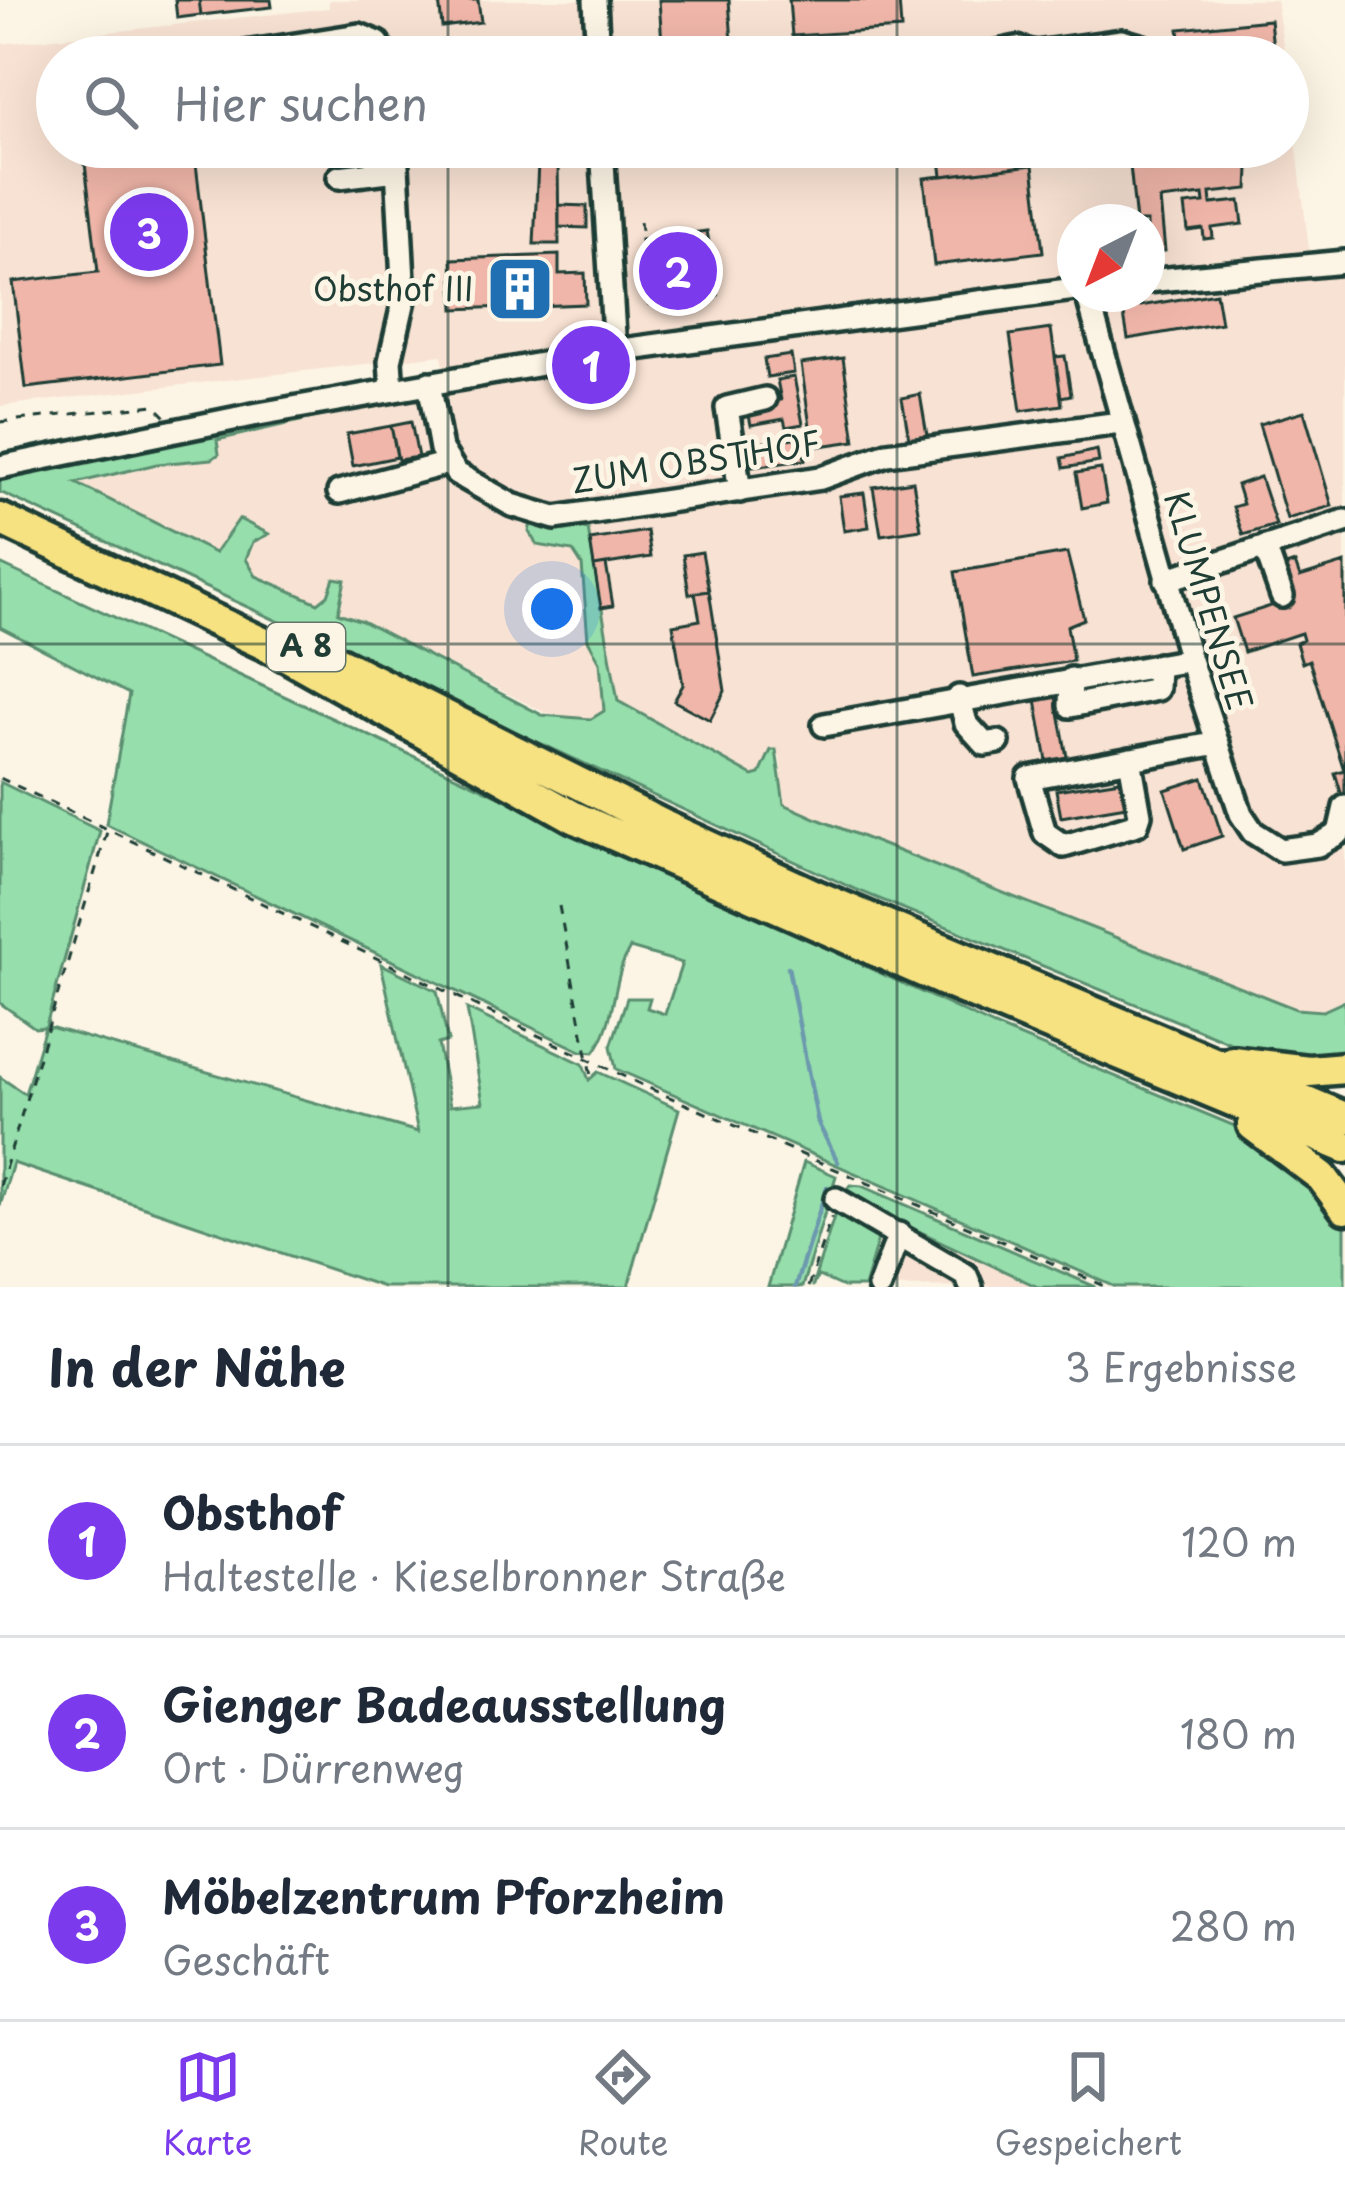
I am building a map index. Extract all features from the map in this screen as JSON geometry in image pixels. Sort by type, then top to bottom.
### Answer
[{"type":"highway","name":"A 8","points":[[0,501],[387,684],[664,826],[1198,1059],[1345,1118]]},
{"type":"highway","name":"A 8","points":[[0,518],[275,649],[574,817],[1345,1147]]},
{"type":"highway","points":[[1198,1059],[1310,1071],[1345,1068]]},
{"type":"highway","points":[[1216,1095],[1302,1159],[1345,1208]]},
{"type":"street","points":[[595,0],[597,36]]},
{"type":"street","points":[[603,168],[614,351]]},
{"type":"street","points":[[339,177],[398,170],[404,300],[390,361],[392,390]]},
{"type":"street","points":[[1165,279],[1345,262]]},
{"type":"street","points":[[0,467],[429,382],[614,351],[1057,291]]},
{"type":"street","name":"KLUMPENSEE","points":[[1092,312],[1166,580],[1241,814],[1268,843],[1298,850],[1343,828]]},
{"type":"street","points":[[339,492],[448,463],[435,430],[429,382]]},
{"type":"street","points":[[740,491],[727,408],[766,399]]},
{"type":"street","name":"ZUM OBSTHOF","points":[[448,463],[465,479],[512,505],[555,518],[821,478],[887,454],[1120,423]]},
{"type":"street","points":[[1166,580],[1345,520]]},
{"type":"street","points":[[1265,547],[1282,596]]},
{"type":"street","points":[[824,725],[958,697],[1190,660]]},
{"type":"street","points":[[958,697],[966,723],[985,744],[998,742]]},
{"type":"street","points":[[1130,760],[1140,815],[1137,824],[1064,846],[1045,833],[1029,778],[1218,743]]},
{"type":"street","points":[[1343,828],[1345,807]]},
{"type":"street","points":[[836,1199],[966,1275],[971,1287]]},
{"type":"street","points":[[879,1287],[899,1234]]},
{"type":"path","points":[[640,222],[642,238]]},
{"type":"path","points":[[0,422],[154,405],[165,416],[169,433]]},
{"type":"path","points":[[0,778],[592,1062],[1107,1287]]},
{"type":"path","points":[[0,1186],[108,830]]},
{"type":"path","points":[[559,906],[591,1076]]},
{"type":"path","points":[[808,1287],[844,1175]]},
{"type":"shaded area","points":[[329,0],[1276,0],[1282,36],[73,36],[329,8]]},
{"type":"shaded area","points":[[36,40],[36,168],[1299,168],[1312,275],[1345,274],[1345,1001],[1323,1011],[1296,1009],[820,820],[784,804],[780,756],[766,759],[760,774],[753,776],[618,701],[591,720],[546,713],[362,621],[344,618],[338,614],[345,580],[318,603],[256,576],[246,559],[253,542],[269,534],[240,519],[215,553],[74,482],[217,446],[216,440],[447,388],[442,355],[0,406],[0,44]]},
{"type":"shaded area","points":[[842,1195],[1038,1286],[864,1287],[880,1240]]},
{"type":"green space","points":[[348,410],[217,440],[219,454],[212,459],[157,464],[76,483],[215,553],[239,519],[269,534],[253,542],[246,559],[256,576],[318,603],[328,595],[334,578],[345,580],[338,613],[542,715],[591,719],[604,711],[600,662],[588,640],[582,565],[573,551],[537,545],[529,532],[531,523],[588,529],[618,701],[753,776],[760,774],[771,750],[776,750],[784,804],[820,820],[1296,1009],[1323,1011],[1345,1001],[1345,1062],[1250,1051],[850,887],[0,492],[0,478],[36,468]]},
{"type":"green space","points":[[0,564],[994,1026],[1259,1136],[1345,1219],[1345,1287],[1116,1287],[616,1069],[611,1046],[627,998],[650,998],[647,1008],[665,1014],[682,963],[630,948],[601,1040],[594,1052],[581,1051],[106,824],[129,694],[0,627]]},
{"type":"green space","points":[[0,782],[100,831],[46,1026],[418,1132],[381,964],[437,991],[448,1041],[438,1044],[450,1106],[483,1103],[467,1009],[583,1064],[589,1080],[598,1072],[679,1109],[628,1287],[383,1287],[13,1163],[0,1206],[0,1077],[25,1094],[45,1027],[35,1028],[0,1003]]},
{"type":"green space","points":[[804,1162],[836,1176],[802,1287],[768,1287]]},
{"type":"green space","points":[[850,1185],[862,1186],[1096,1287],[1038,1287],[842,1195]]},
{"type":"green space","points":[[836,1210],[880,1232],[864,1287],[843,1287],[818,1276],[812,1287]]},
{"type":"building","points":[[175,0],[199,0],[201,15],[177,18]]},
{"type":"building","points":[[199,0],[271,0],[272,7],[201,15]]},
{"type":"building","points":[[439,0],[478,0],[481,22],[442,27]]},
{"type":"building","points":[[659,0],[729,0],[732,36],[662,36]]},
{"type":"building","points":[[789,0],[899,0],[901,29],[792,36]]},
{"type":"building","points":[[1270,20],[1272,36],[1180,36],[1179,29]]},
{"type":"building","points":[[86,168],[197,168],[220,365],[26,388],[13,282],[98,272]]},
{"type":"building","points":[[538,168],[558,168],[559,244],[534,244]]},
{"type":"building","points":[[941,168],[1008,168],[942,176]]},
{"type":"building","points":[[1033,168],[1043,252],[934,265],[924,178]]},
{"type":"building","points":[[1130,168],[1249,168],[1248,189],[1210,193],[1211,204],[1240,201],[1243,224],[1212,228],[1213,238],[1204,239],[1203,229],[1188,231],[1185,205],[1204,203],[1203,195],[1160,200],[1160,204],[1134,204]]},
{"type":"building","points":[[559,205],[587,206],[587,228],[559,227]]},
{"type":"building","points":[[707,231],[718,295],[649,304],[641,240]]},
{"type":"building","name":"Obsthof III","points":[[559,255],[559,274],[585,273],[586,304],[454,309],[452,259]]},
{"type":"building","points":[[1216,293],[1221,323],[1128,339],[1124,312],[1165,312],[1165,302]]},
{"type":"building","points":[[1051,329],[1062,405],[1021,411],[1010,335]]},
{"type":"building","points":[[791,355],[794,373],[767,377],[764,359]]},
{"type":"building","points":[[1065,356],[1071,395],[1061,397],[1055,357]]},
{"type":"building","points":[[843,358],[855,441],[813,447],[801,364]]},
{"type":"building","points":[[794,377],[803,424],[786,427],[784,419],[751,425],[747,406],[781,400],[777,380]]},
{"type":"building","points":[[920,394],[927,435],[909,438],[902,398]]},
{"type":"building","points":[[1304,411],[1332,506],[1287,519],[1259,424]]},
{"type":"building","points":[[411,422],[418,457],[398,460],[391,426]]},
{"type":"building","points":[[391,426],[397,457],[353,466],[347,434]]},
{"type":"building","points":[[801,437],[805,460],[752,467],[749,444]]},
{"type":"building","points":[[1097,450],[1099,462],[1064,468],[1062,458]]},
{"type":"building","points":[[1101,469],[1107,503],[1082,508],[1076,473]]},
{"type":"building","points":[[1260,477],[1276,525],[1243,535],[1233,507],[1243,504],[1237,485]]},
{"type":"building","points":[[913,481],[921,529],[881,535],[873,487]]},
{"type":"building","points":[[864,493],[869,527],[844,531],[839,496]]},
{"type":"building","points":[[647,531],[651,557],[594,566],[590,540]]},
{"type":"building","points":[[702,552],[709,591],[689,594],[683,555]]},
{"type":"building","points":[[1067,553],[1084,619],[1067,626],[1073,661],[973,677],[955,572]]},
{"type":"building","points":[[1295,563],[1300,577],[1345,563],[1345,795],[1342,796],[1335,773],[1344,770],[1309,660],[1302,663],[1296,643],[1303,640],[1301,633],[1244,652],[1233,618],[1290,600],[1280,568]]},
{"type":"building","points":[[606,564],[613,606],[601,608],[594,566]]},
{"type":"building","points":[[709,591],[725,691],[710,720],[674,701],[683,685],[673,625],[700,620],[695,593]]},
{"type":"building","points":[[1055,690],[1067,757],[1047,761],[1035,694]]},
{"type":"building","points":[[1203,778],[1222,836],[1184,849],[1165,790]]},
{"type":"building","points":[[1127,779],[1132,805],[1061,817],[1056,790]]},
{"type":"waterway","points":[[788,967],[818,1123],[838,1162]]},
{"type":"waterway","points":[[795,1287],[827,1187]]},
{"type":"place","name":"Möbelzentrum Pforzheim","points":[[149,232]]},
{"type":"place","name":"Gienger Badeausstellung","points":[[678,271]]},
{"type":"place","name":"Obsthof III","points":[[520,289]]},
{"type":"place","name":"Obsthof","points":[[591,365]]}]
